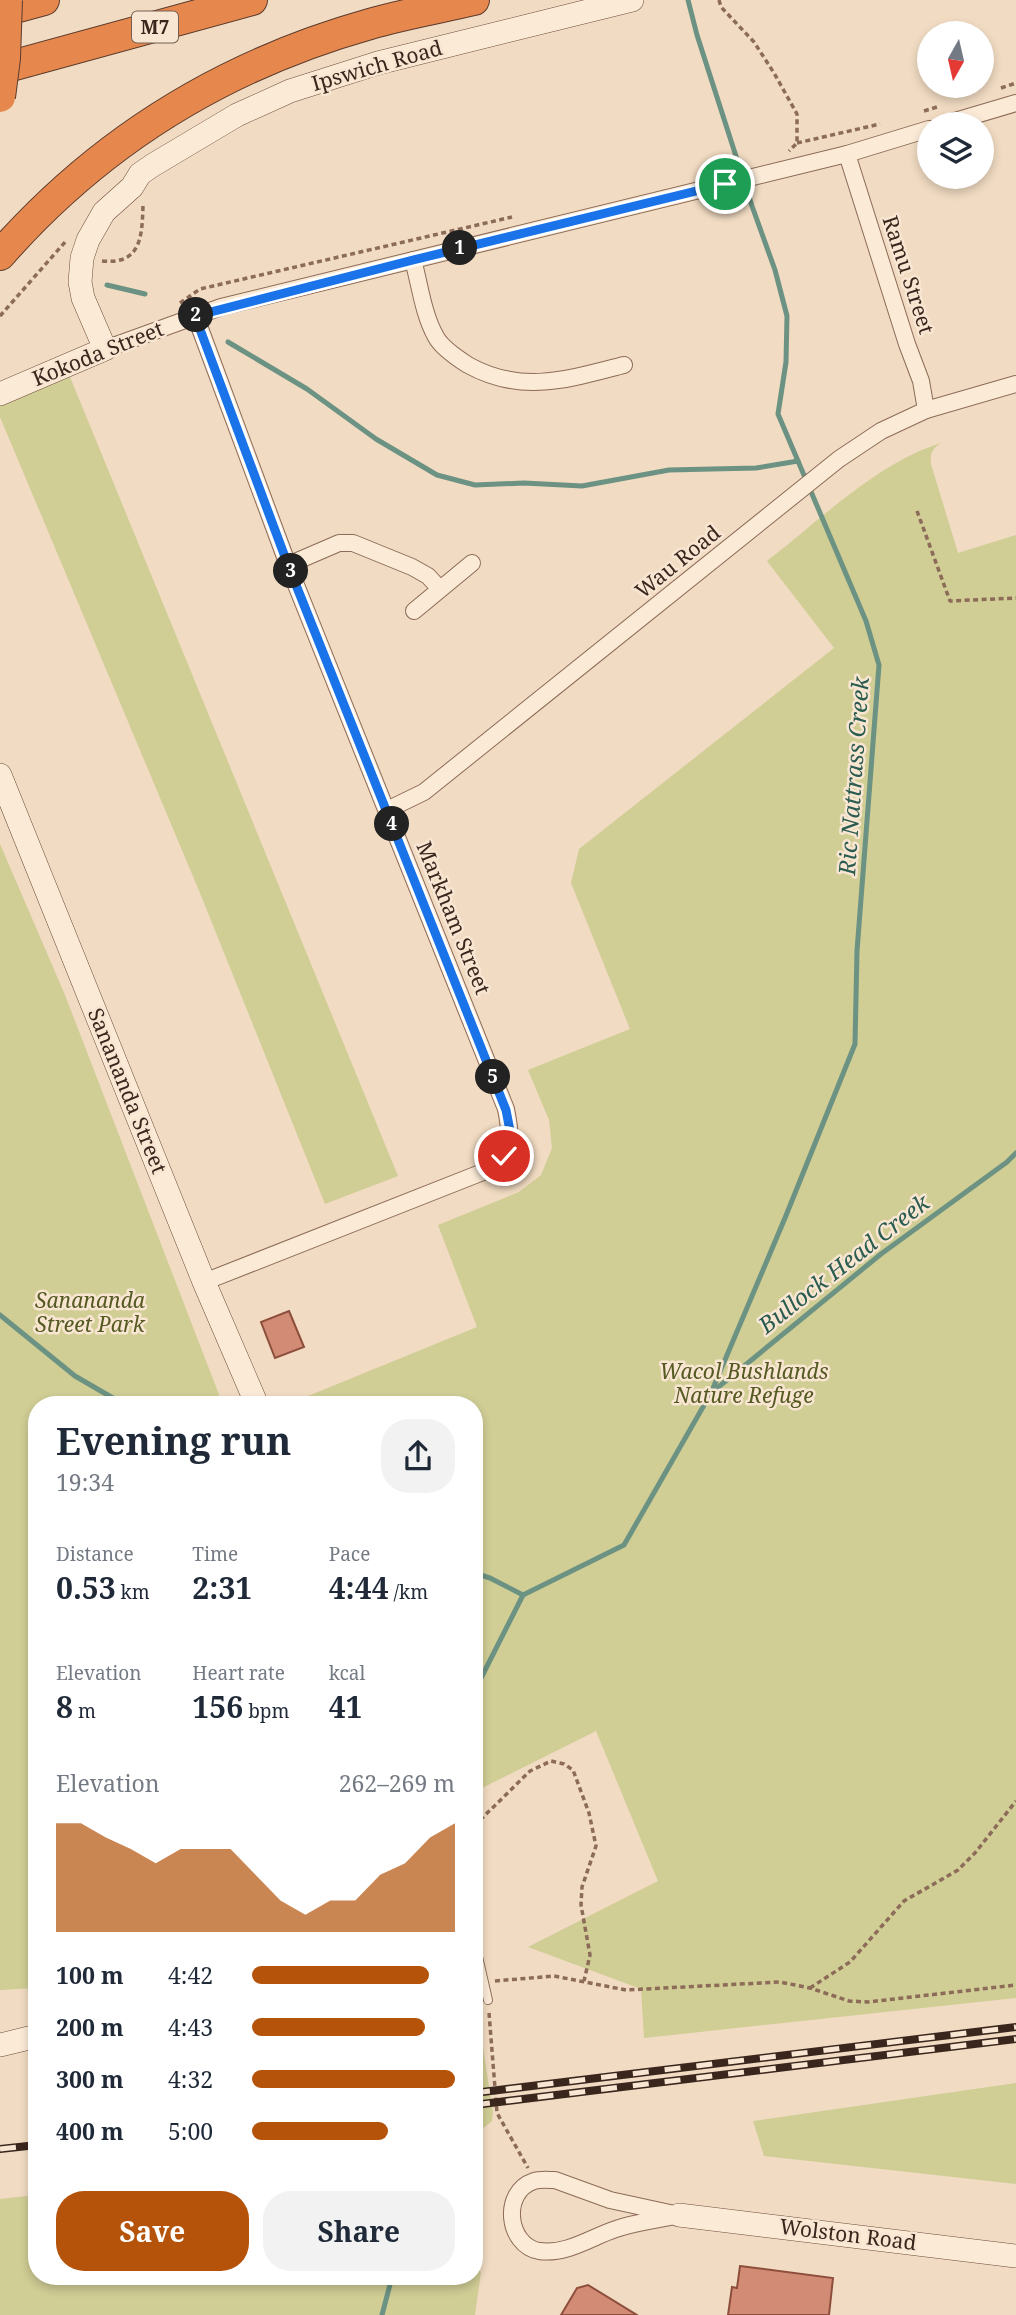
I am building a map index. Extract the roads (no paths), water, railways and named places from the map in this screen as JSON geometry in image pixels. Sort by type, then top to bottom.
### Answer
[{"type":"highway","points":[[0,97],[5,58],[7,0]]},
{"type":"highway","points":[[0,12],[44,0]]},
{"type":"highway","name":"M7","points":[[0,69],[252,0]]},
{"type":"highway","points":[[0,256],[59,194],[93,165],[143,127],[205,89],[279,54],[322,39],[371,23],[474,0]]},
{"type":"street","name":"Ipswich Road","points":[[97,352],[73,310],[69,282],[73,245],[86,218],[101,198],[127,178],[140,174],[226,122],[290,91],[377,63],[632,0]]},
{"type":"street","points":[[986,112],[1016,103]]},
{"type":"street","name":"Kokoda Street","points":[[0,394],[97,352],[195,316],[847,154],[917,133]]},
{"type":"street","name":"Ramu Street","points":[[847,154],[921,381],[926,410]]},
{"type":"street","points":[[413,260],[429,321],[437,340],[458,359],[483,373],[521,382],[555,382],[624,365]]},
{"type":"street","name":"Markham Street","points":[[195,316],[288,565],[506,1110],[511,1136],[504,1156],[488,1170],[204,1282]]},
{"type":"street","name":"Wau Road","points":[[387,810],[424,792],[839,459],[881,431],[926,410],[1016,384]]},
{"type":"street","points":[[288,565],[339,543],[353,543],[420,571],[440,589]]},
{"type":"street","points":[[414,611],[472,563]]},
{"type":"street","name":"Sanananda Street","points":[[0,775],[204,1282],[253,1396]]},
{"type":"street","points":[[0,2045],[28,2038]]},
{"type":"street","name":"Wolston Road","points":[[679,2215],[616,2229],[559,2251],[537,2250],[518,2238],[512,2223],[514,2201],[522,2189],[533,2181],[555,2180],[610,2200],[679,2215],[1016,2256]]},
{"type":"lane","points":[[483,1978],[488,2000]]},
{"type":"waterway","name":"Ric Nattrass Creek","points":[[688,0],[752,206],[775,270],[787,316],[786,362],[778,414],[866,621],[879,665],[857,951],[855,1044],[711,1393]]},
{"type":"waterway","points":[[107,285],[145,294]]},
{"type":"waterway","points":[[228,342],[307,389],[376,439],[437,475],[475,485],[524,483],[582,486],[669,470],[756,468],[798,461]]},
{"type":"waterway","name":"Bullock Head Creek","points":[[483,1674],[523,1595],[624,1545],[711,1393],[881,1254],[1016,1153]]},
{"type":"waterway","points":[[0,1315],[75,1376],[109,1396]]},
{"type":"waterway","points":[[483,1576],[523,1595]]},
{"type":"waterway","name":"Bullock Head Creek","points":[[382,2315],[390,2285]]},
{"type":"railway","points":[[483,2092],[1016,2027]]},
{"type":"railway","points":[[483,2104],[1016,2039]]},
{"type":"railway","points":[[0,2149],[28,2146]]},
{"type":"park label","name":"Sanananda Street Park","points":[[90,1313]]},
{"type":"park label","name":"Wacol Bushlands Nature Refuge","points":[[744,1384]]}]
